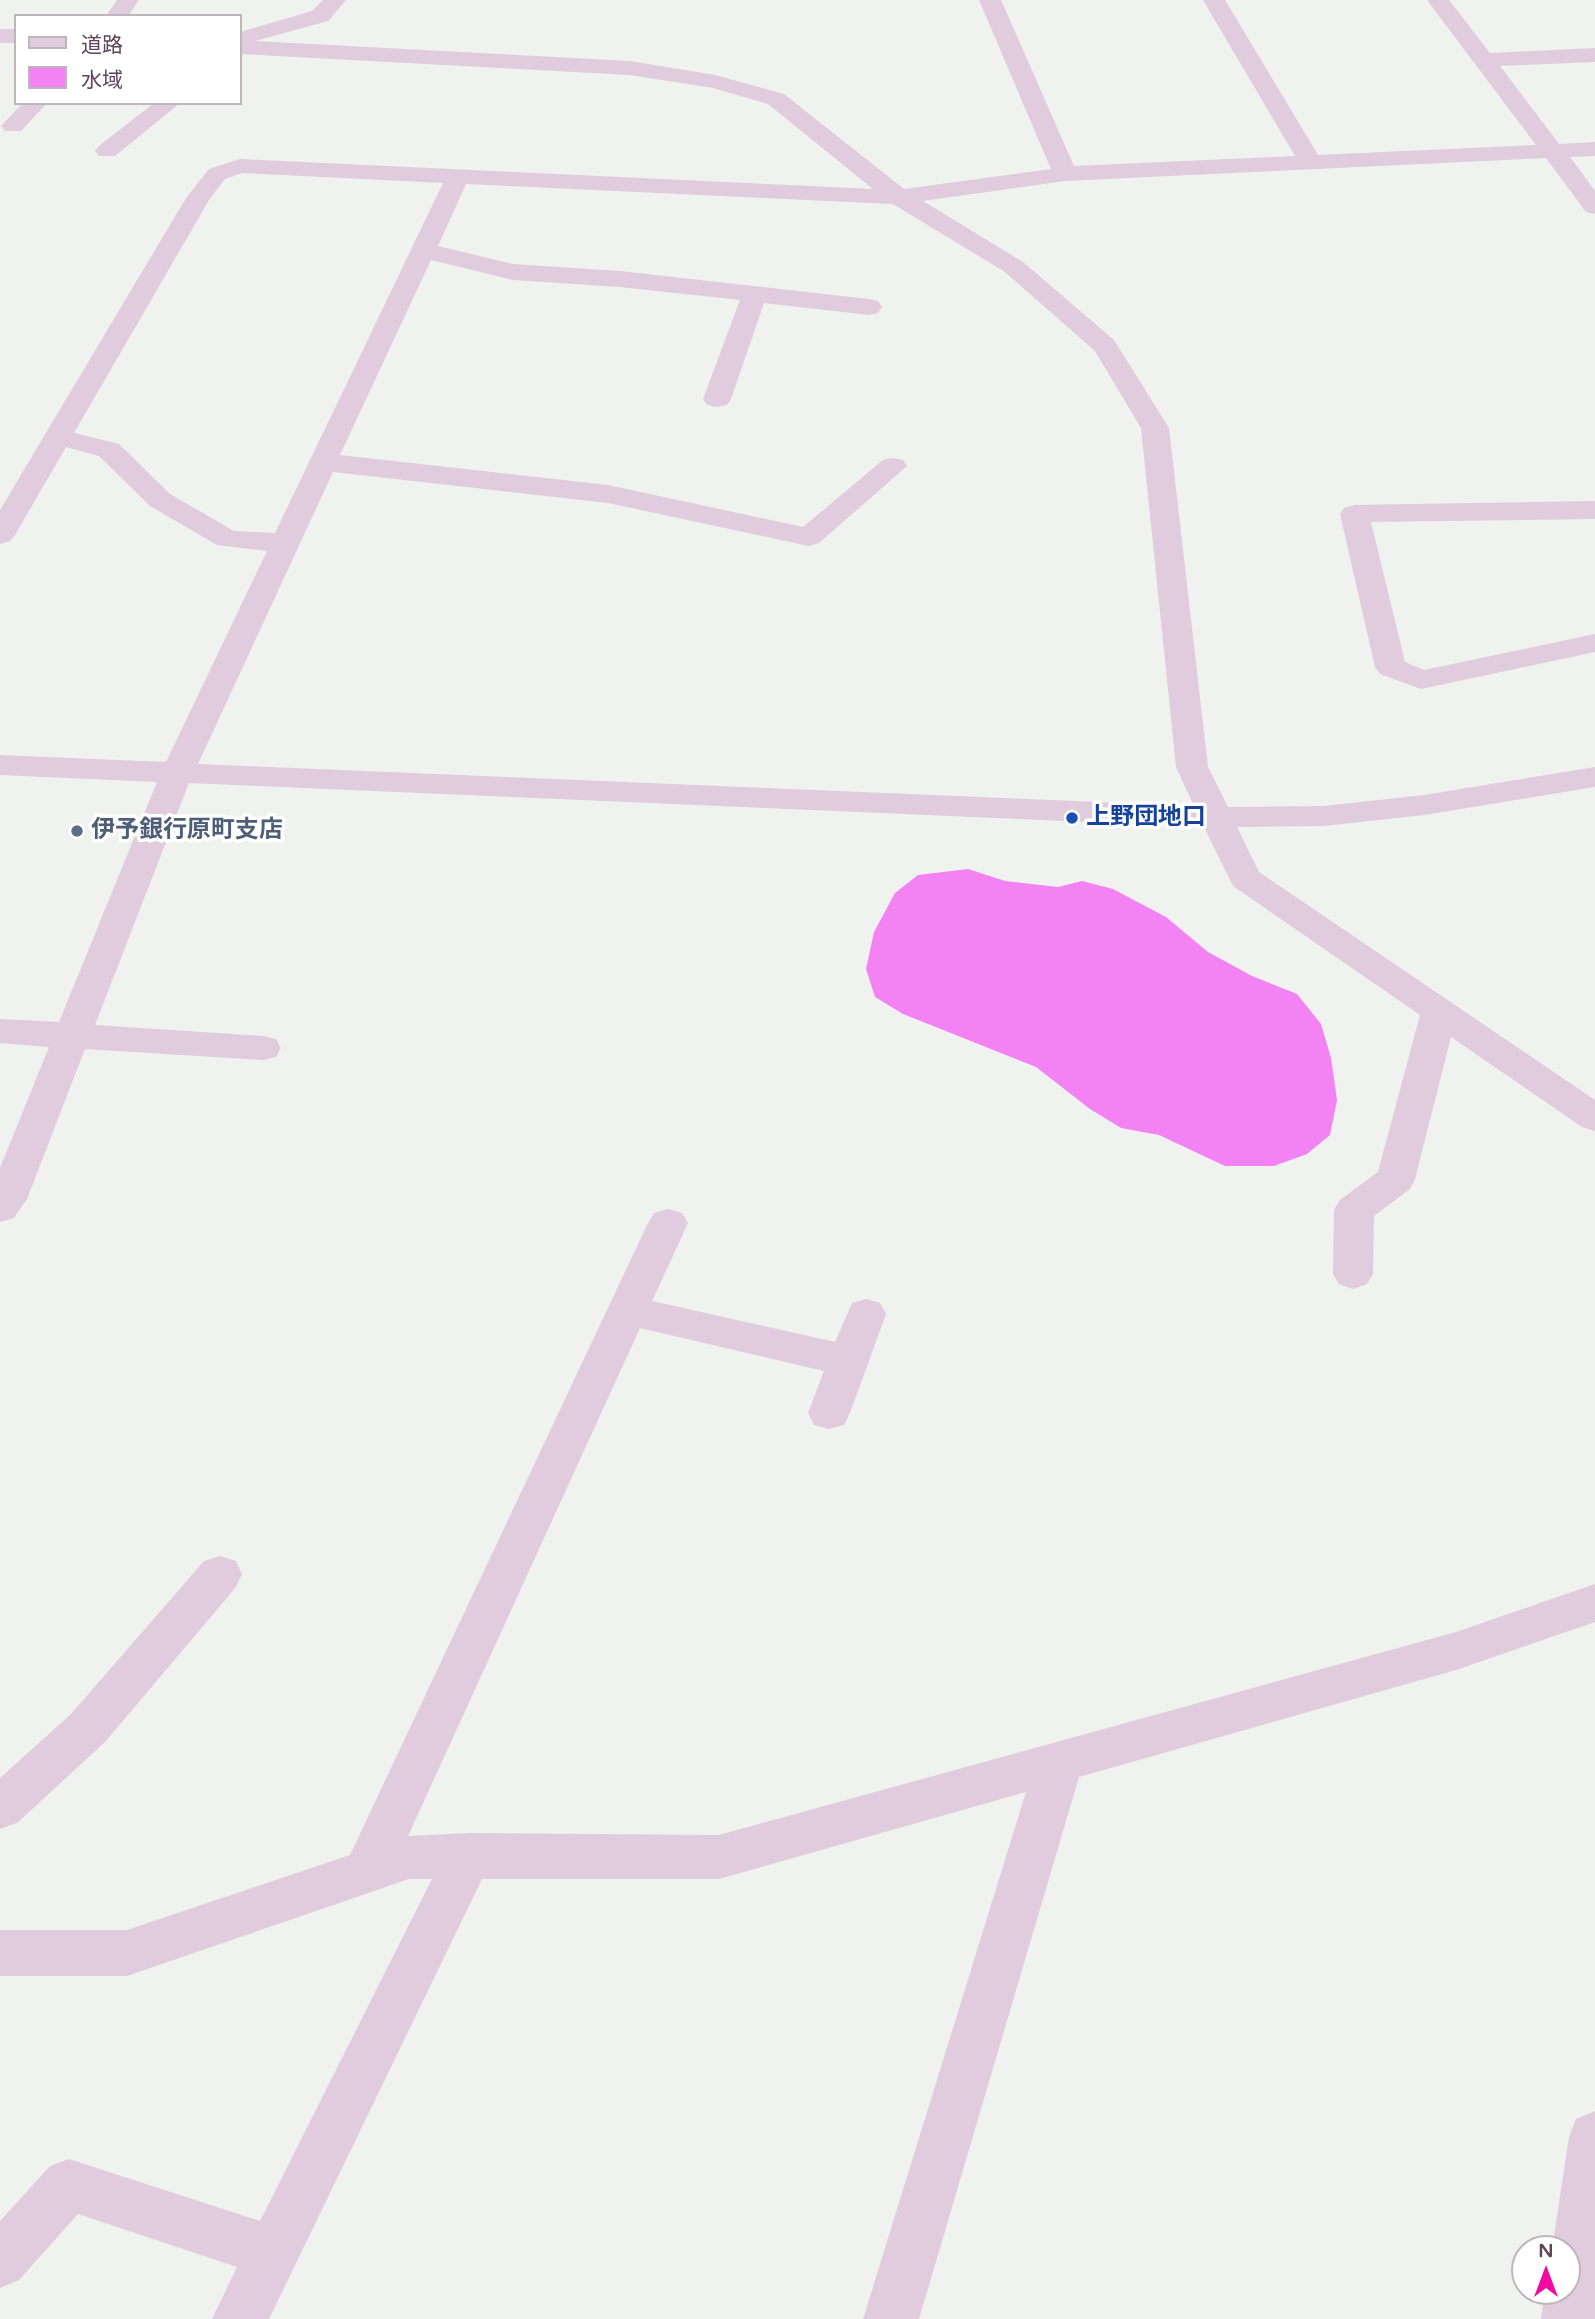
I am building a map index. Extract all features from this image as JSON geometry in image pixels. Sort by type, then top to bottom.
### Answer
[{"type":"street","points":[[242,38],[320,16],[335,0]]},
{"type":"street","points":[[990,0],[1065,174]]},
{"type":"street","points":[[1214,0],[1310,162]]},
{"type":"street","points":[[1438,0],[1595,207]]},
{"type":"street","points":[[242,47],[630,68],[715,82],[776,99],[899,197],[1014,267],[1105,346],[1155,428],[1192,767],[1245,878],[1595,1118]]},
{"type":"street","points":[[1484,60],[1595,54]]},
{"type":"street","points":[[13,125],[34,105]]},
{"type":"street","points":[[107,151],[166,105]]},
{"type":"street","points":[[0,535],[198,198],[217,174],[240,166],[899,197],[1065,174],[1595,149]]},
{"type":"street","points":[[0,1208],[7,1199],[177,773],[457,178]]},
{"type":"street","points":[[423,250],[513,272],[620,279],[869,307]]},
{"type":"street","points":[[717,399],[754,296]]},
{"type":"street","points":[[58,437],[108,450],[160,500],[226,539],[285,543]]},
{"type":"street","points":[[323,462],[608,494],[808,537],[893,466]]},
{"type":"street","points":[[1593,515],[1354,514],[1391,667],[1421,680],[1595,643]]},
{"type":"street","points":[[0,765],[1215,817],[1324,816],[1532,789],[1595,777]]},
{"type":"street","points":[[1353,1274],[1354,1210],[1396,1179],[1439,1011]]},
{"type":"street","points":[[0,1031],[264,1048]]},
{"type":"street","points":[[367,1871],[668,1223]]},
{"type":"street","points":[[627,1310],[849,1362]]},
{"type":"street","points":[[829,1413],[866,1314]]},
{"type":"street","points":[[0,1808],[88,1728],[220,1574]]},
{"type":"street","points":[[0,1953],[127,1953],[409,1857],[719,1857],[1456,1651],[1595,1603]]},
{"type":"street","points":[[891,2319],[1059,1763]]},
{"type":"street","points":[[240,2319],[469,1855]]},
{"type":"street","points":[[1569,2319],[1595,2137]]},
{"type":"street","points":[[0,2261],[69,2185],[273,2252]]},
{"type":"water","points":[[968,869],[1005,881],[1058,887],[1082,881],[1113,889],[1166,917],[1208,952],[1252,976],[1297,994],[1321,1024],[1331,1058],[1337,1100],[1330,1135],[1307,1154],[1274,1166],[1225,1166],[1159,1135],[1121,1128],[1090,1109],[1036,1067],[903,1014],[875,997],[866,969],[874,932],[895,893],[918,875]]},
{"type":"place","name":"上野団地口","points":[[1072,818]]},
{"type":"place","name":"伊予銀行原町支店","points":[[77,831]]}]
